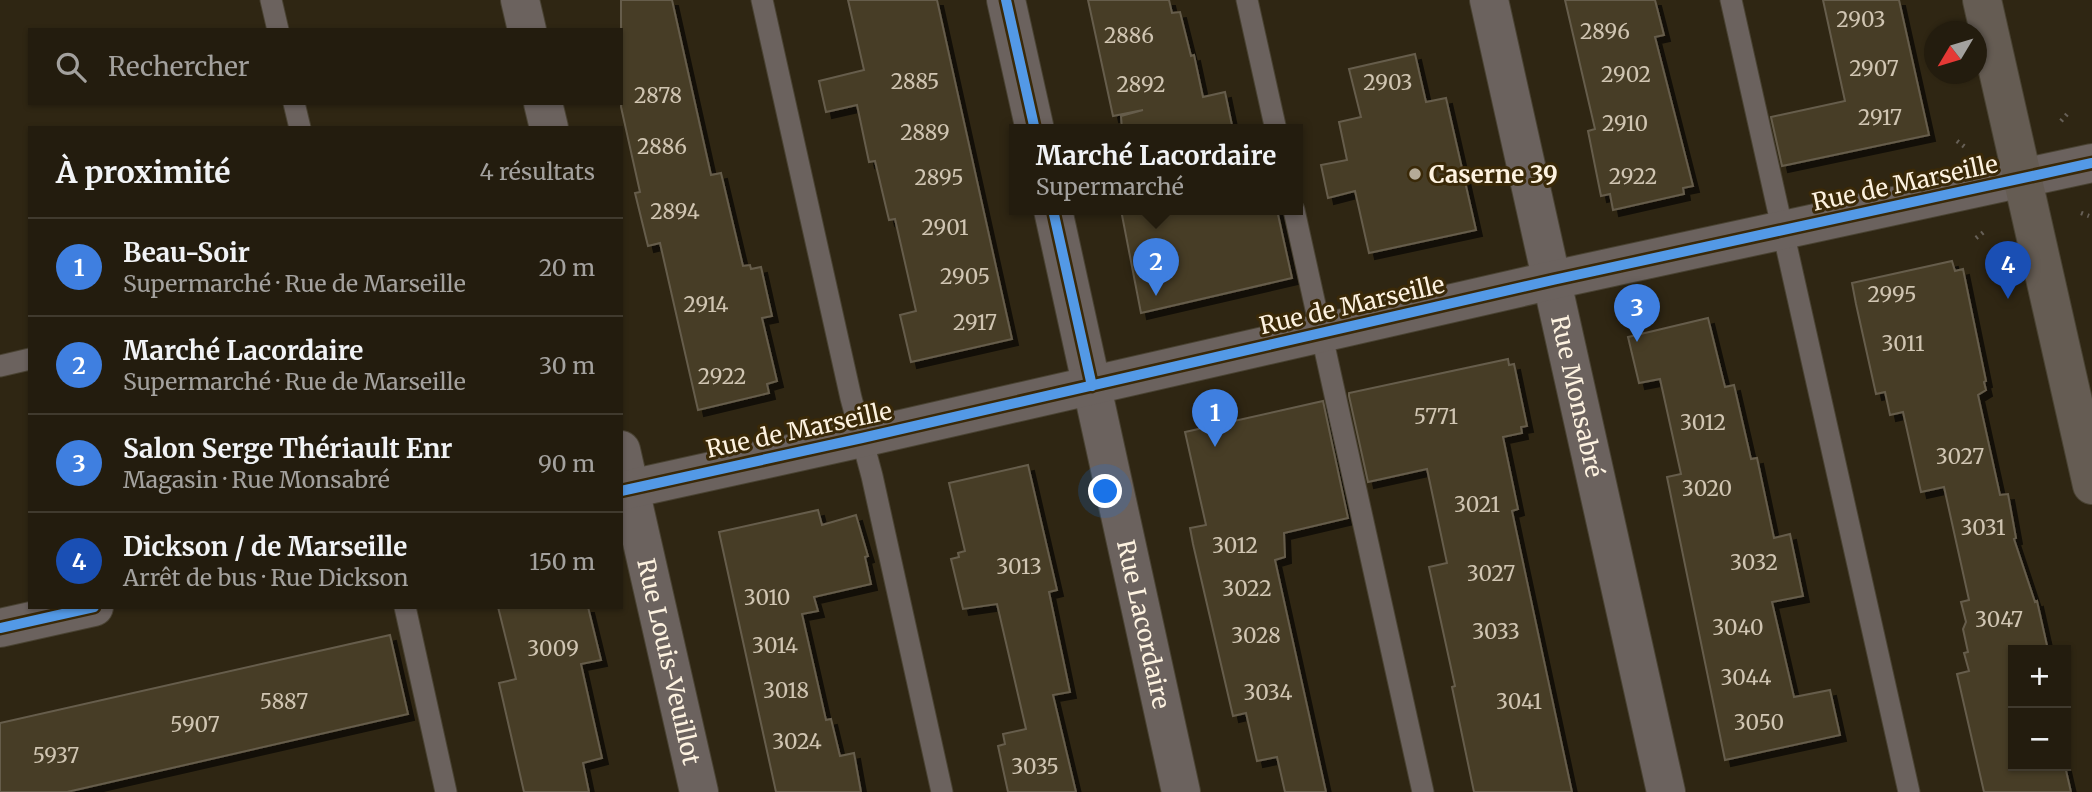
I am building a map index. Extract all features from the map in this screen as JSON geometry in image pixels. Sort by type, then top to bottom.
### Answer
[{"type":"main road","points":[[1982,0],[2092,485]]},
{"type":"street","points":[[520,0],[527,28]]},
{"type":"street","points":[[1006,0],[1034,124]]},
{"type":"street","name":"Rue Monsabré","points":[[1489,0],[1666,792]]},
{"type":"street","points":[[543,105],[549,126]]},
{"type":"street","name":"Rue de Marseille","points":[[625,490],[1553,280],[2092,163]]},
{"type":"street","name":"Rue Lacordaire","points":[[1053,215],[1181,792]]},
{"type":"street","name":"Rue Louis-Veuillot","points":[[623,470],[625,490],[698,792]]},
{"type":"street","points":[[0,628],[85,609]]},
{"type":"lane","points":[[271,0],[278,28]]},
{"type":"lane","points":[[762,0],[942,792]]},
{"type":"lane","points":[[1247,0],[1275,124]]},
{"type":"lane","points":[[1731,0],[1909,792]]},
{"type":"lane","points":[[294,105],[300,126]]},
{"type":"lane","points":[[1295,215],[1423,792]]},
{"type":"lane","points":[[0,366],[28,359]]},
{"type":"lane","points":[[404,609],[446,792]]},
{"type":"path","points":[[2061,121],[2069,112]]},
{"type":"path","points":[[1957,141],[1965,147]]},
{"type":"path","points":[[2081,213],[2089,216]]},
{"type":"path","points":[[1976,238],[1984,231]]},
{"type":"building","points":[[621,0],[672,0],[711,175],[721,173],[743,266],[750,265],[751,269],[761,267],[772,316],[762,318],[777,381],[767,384],[769,393],[698,410],[660,243],[648,246],[635,193],[640,192],[621,107]]},
{"type":"building","points":[[848,0],[937,0],[1012,339],[911,362],[900,315],[916,311],[895,219],[889,220],[875,161],[869,162],[857,105],[826,112],[819,81],[864,70]]},
{"type":"building","points":[[1088,0],[1169,0],[1172,13],[1180,12],[1191,56],[1194,55],[1203,97],[1225,92],[1232,124],[1122,124],[1121,116],[1143,110],[1113,116]]},
{"type":"building","points":[[1565,0],[1655,0],[1664,35],[1655,37],[1693,186],[1683,188],[1684,194],[1613,210],[1610,194],[1601,196],[1588,131],[1595,129]]},
{"type":"building","points":[[1823,0],[1899,0],[1929,135],[1782,166],[1771,117],[1845,101]]},
{"type":"building","points":[[1415,54],[1426,102],[1446,98],[1476,230],[1369,253],[1355,191],[1328,198],[1321,165],[1347,160],[1339,122],[1361,117],[1349,69]]},
{"type":"building","points":[[1122,215],[1278,215],[1292,278],[1141,313]]},
{"type":"building","points":[[1952,261],[1955,271],[1963,269],[1986,381],[1986,390],[1978,395],[2000,495],[2008,494],[2016,538],[2014,539],[2035,602],[2037,601],[2047,645],[2008,645],[2008,771],[2066,771],[2071,792],[1984,792],[1957,674],[1969,671],[1964,653],[1968,652],[1963,629],[1966,622],[1961,602],[1969,600],[1944,487],[1921,492],[1903,412],[1890,415],[1885,392],[1876,394],[1852,283]]},
{"type":"building","points":[[1708,318],[1725,387],[1734,385],[1751,459],[1757,458],[1774,538],[1790,534],[1803,596],[1772,602],[1794,697],[1830,690],[1840,735],[1725,760],[1667,477],[1681,474],[1660,379],[1639,383],[1628,337]]},
{"type":"building","points":[[1508,359],[1509,365],[1514,364],[1527,426],[1521,427],[1522,433],[1503,437],[1518,509],[1512,511],[1572,792],[1474,792],[1452,687],[1455,686],[1429,567],[1447,563],[1427,469],[1368,482],[1349,396],[1349,393]]},
{"type":"building","points":[[1323,401],[1348,518],[1284,533],[1285,557],[1275,560],[1326,792],[1285,792],[1277,757],[1257,761],[1246,713],[1233,716],[1190,528],[1206,525],[1185,432]]},
{"type":"building","points":[[1028,465],[1057,590],[1049,592],[1070,692],[1053,695],[1076,792],[1008,792],[998,746],[1005,744],[1003,734],[1026,729],[997,604],[963,609],[951,559],[959,557],[958,553],[965,551],[949,483]]},
{"type":"building","points":[[818,510],[822,525],[856,515],[868,556],[865,557],[871,584],[814,597],[818,611],[802,614],[826,720],[831,719],[840,756],[854,753],[861,792],[776,792],[719,532]]},
{"type":"building","points":[[498,609],[588,609],[601,660],[581,664],[602,758],[583,763],[589,792],[524,792],[499,683],[516,679]]},
{"type":"building","points":[[390,635],[408,714],[67,792],[0,792],[0,723]]},
{"type":"cycle path","points":[[1006,0],[1034,124]]},
{"type":"cycle path","points":[[623,491],[1553,280],[2092,163]]},
{"type":"cycle path","points":[[1054,215],[1092,386]]},
{"type":"cycle path","points":[[0,628],[85,609]]},
{"type":"place","name":"Caserne 39","points":[[1415,174]]},
{"type":"place","name":"Marché Lacordaire","points":[[1156,296]]},
{"type":"place","name":"Dickson / de Marseille","points":[[2008,299]]},
{"type":"place","name":"Salon Serge Thériault Enr","points":[[1637,342]]},
{"type":"place","name":"Beau-Soir","points":[[1215,447]]}]
